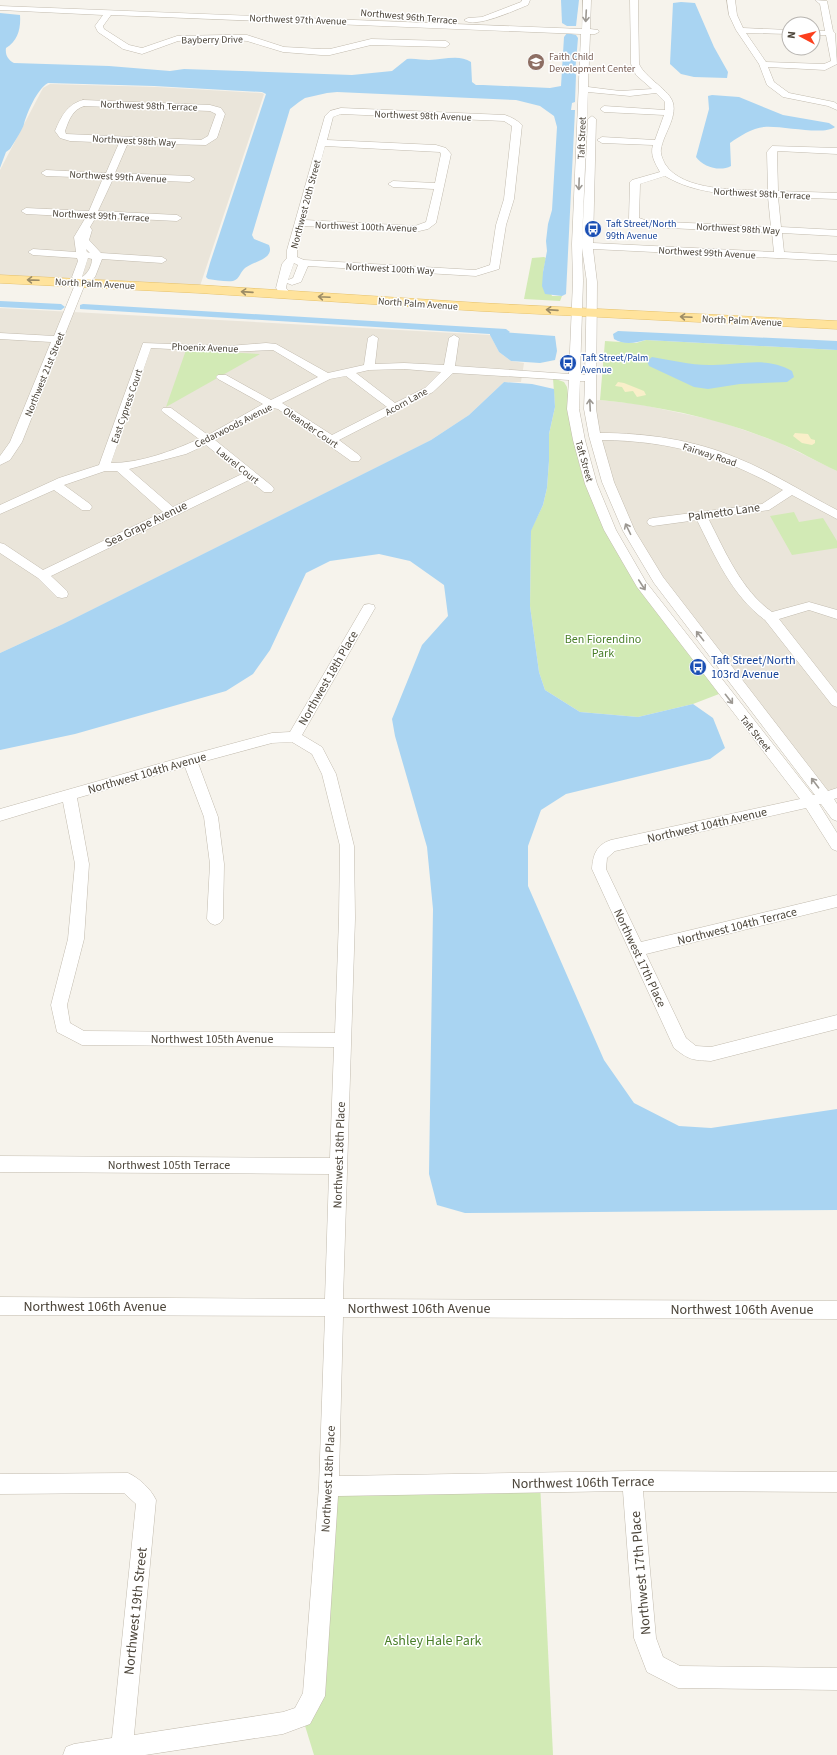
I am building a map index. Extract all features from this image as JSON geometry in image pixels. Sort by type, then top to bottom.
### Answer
[{"type":"main road","name":"North Palm Avenue","points":[[0,279],[79,288],[837,334]]},
{"type":"main road","name":"North Palm Avenue","points":[[0,290],[79,288]]},
{"type":"main road","name":"North Palm Avenue","points":[[591,318],[837,324]]},
{"type":"street","name":"Northwest 96th Terrace","points":[[387,15],[472,20],[483,18],[526,3],[526,0]]},
{"type":"street","name":"Taft Street","points":[[587,0],[585,32],[588,88],[582,245],[575,317],[573,409],[579,440],[591,484],[612,533],[649,595],[837,815]]},
{"type":"street","points":[[634,0],[635,64],[639,73],[665,96],[669,102],[670,113],[656,150],[658,160],[666,173]]},
{"type":"street","points":[[731,0],[733,15],[740,30],[763,64],[770,83],[786,95],[831,104],[837,107]]},
{"type":"street","points":[[763,64],[824,67],[830,66],[835,62],[831,33],[824,2],[819,0]]},
{"type":"street","points":[[50,10],[54,4],[61,2]]},
{"type":"street","name":"Northwest 97th Avenue","points":[[0,8],[50,10],[109,6],[230,17],[585,32],[595,31]]},
{"type":"street","name":"Bayberry Drive","points":[[109,6],[99,26],[101,30],[133,50],[142,51],[177,39],[224,37],[247,38],[283,49],[321,52],[330,52],[371,42],[446,44]]},
{"type":"street","points":[[188,7],[228,10],[274,10]]},
{"type":"street","points":[[327,20],[330,10]]},
{"type":"street","points":[[339,21],[343,12]]},
{"type":"street","points":[[224,37],[227,35],[232,22],[230,17]]},
{"type":"street","points":[[740,30],[781,32]]},
{"type":"street","points":[[821,33],[831,33]]},
{"type":"street","name":"Taft Street","points":[[588,88],[594,51]]},
{"type":"street","points":[[588,88],[640,93],[654,87]]},
{"type":"street","name":"Northwest 98th Terrace","points":[[62,135],[60,131],[70,109],[77,104],[87,103],[210,108],[220,111],[221,116],[213,136],[207,142]]},
{"type":"street","points":[[604,109],[670,113]]},
{"type":"street","name":"Northwest 98th Avenue","points":[[333,113],[341,112],[505,118],[517,125],[509,199],[501,225],[495,267],[489,270]]},
{"type":"street","name":"Northwest 20th Street","points":[[285,300],[292,282],[297,280],[298,261],[292,250],[329,116],[333,113]]},
{"type":"street","name":"Northwest 98th Way","points":[[62,135],[70,138],[196,143],[207,142]]},
{"type":"street","name":"Northwest 21st Street","points":[[79,288],[77,277],[83,259],[79,237],[83,229],[86,228],[125,140]]},
{"type":"street","points":[[602,140],[659,143]]},
{"type":"street","points":[[322,143],[436,148],[443,150],[446,154],[439,186],[393,184]]},
{"type":"street","points":[[779,255],[773,194],[772,152],[775,148],[837,151]]},
{"type":"street","name":"Northwest 99th Avenue","points":[[46,173],[190,179]]},
{"type":"street","name":"Northwest 98th Terrace","points":[[666,173],[681,182],[708,190],[837,196]]},
{"type":"street","name":"Northwest 98th Way","points":[[666,173],[635,182],[634,218],[640,222],[837,233]]},
{"type":"street","name":"Northwest 100th Avenue","points":[[300,223],[414,229],[425,227],[431,223],[439,186]]},
{"type":"street","name":"Northwest 99th Terrace","points":[[26,211],[177,218]]},
{"type":"street","points":[[86,228],[87,230],[84,241],[95,251],[97,260]]},
{"type":"street","name":"Taft Street","points":[[582,245],[592,282],[589,375],[590,409],[595,436],[608,482],[628,531],[658,580],[822,798],[837,845]]},
{"type":"street","name":"Northwest 99th Avenue","points":[[582,245],[837,258]]},
{"type":"street","points":[[34,252],[97,260],[162,260]]},
{"type":"street","name":"Northwest 21st Street","points":[[0,461],[6,458],[16,442],[79,288],[90,277],[97,260]]},
{"type":"street","name":"Northwest 20th Street","points":[[285,300],[281,288],[287,264],[298,261]]},
{"type":"street","name":"Northwest 100th Way","points":[[298,261],[476,273],[489,270]]},
{"type":"street","points":[[0,336],[59,339]]},
{"type":"street","points":[[369,367],[373,338]]},
{"type":"street","points":[[449,370],[454,338]]},
{"type":"street","name":"Phoenix Avenue","points":[[147,345],[229,349],[266,346],[276,347],[326,377]]},
{"type":"street","name":"East Cypress Court","points":[[104,467],[147,345]]},
{"type":"street","name":"Cedarwoods Avenue","points":[[0,510],[56,485],[104,467],[120,467],[168,455],[207,440],[297,390],[326,377],[349,373],[369,367],[404,366],[449,370],[589,375]]},
{"type":"street","name":"Acorn Lane","points":[[331,440],[429,390],[449,370]]},
{"type":"street","points":[[349,373],[395,408]]},
{"type":"street","name":"Oleander Court","points":[[222,377],[261,400],[282,407],[355,458]]},
{"type":"street","name":"Laurel Court","points":[[167,410],[268,489]]},
{"type":"street","name":"Fairway Road","points":[[595,436],[625,436],[661,440],[731,459],[764,475],[837,515]]},
{"type":"street","points":[[120,467],[172,512]]},
{"type":"street","name":"Sea Grape Avenue","points":[[42,575],[250,475]]},
{"type":"street","points":[[56,485],[86,507]]},
{"type":"street","name":"Palmetto Lane","points":[[653,522],[765,507],[791,491]]},
{"type":"street","points":[[702,516],[724,558],[746,594],[761,612],[770,618],[837,702]]},
{"type":"street","points":[[0,547],[42,575],[62,594]]},
{"type":"street","points":[[770,618],[809,606],[837,614]]},
{"type":"street","name":"Northwest 18th Place","points":[[74,1755],[283,1723],[302,1716],[314,1696],[329,1486],[347,918],[347,846],[329,774],[317,751],[294,736],[369,608]]},
{"type":"street","name":"Northwest 104th Avenue","points":[[0,815],[190,760],[272,738],[294,736]]},
{"type":"street","points":[[190,760],[211,817],[217,864],[215,919]]},
{"type":"street","name":"Northwest 105th Avenue","points":[[69,795],[82,864],[76,939],[59,1005],[63,1028],[82,1038],[343,1040]]},
{"type":"street","name":"Northwest 104th Avenue","points":[[600,856],[611,846],[822,798]]},
{"type":"street","name":"Northwest 17th Place","points":[[600,856],[599,868],[636,950],[680,1043],[693,1053],[711,1054],[837,1022]]},
{"type":"street","name":"Northwest 104th Terrace","points":[[636,950],[837,901]]},
{"type":"street","name":"Northwest 105th Terrace","points":[[0,1164],[338,1166]]},
{"type":"street","name":"Northwest 106th Avenue","points":[[0,1306],[837,1310]]},
{"type":"street","name":"Northwest 17th Place","points":[[632,1481],[645,1638],[655,1664],[678,1677],[837,1679]]},
{"type":"street","name":"Northwest 106th Terrace","points":[[329,1486],[632,1481],[837,1482]]},
{"type":"street","name":"Northwest 19th Street","points":[[0,1484],[128,1483],[146,1500],[122,1748]]},
{"type":"shaded area","points":[[50,84],[157,87],[264,94],[199,289],[0,279],[0,170],[43,88]]},
{"type":"shaded area","points":[[0,308],[490,335],[499,352],[511,361],[524,363],[521,382],[504,382],[469,415],[431,440],[63,624],[0,653]]},
{"type":"shaded area","points":[[600,400],[638,404],[718,421],[778,442],[837,471],[837,793],[825,797],[658,580],[608,482],[590,401]]},
{"type":"green space","points":[[532,258],[546,258],[543,272],[552,296],[562,296],[560,301],[524,299]]},
{"type":"green space","points":[[646,340],[837,350],[837,471],[785,445],[712,420],[668,410],[600,400],[605,341],[636,343]]},
{"type":"green space","points":[[186,350],[260,354],[166,407]]},
{"type":"green space","name":"Ben Fiorendino Park","points":[[553,378],[564,382],[567,387],[573,440],[583,478],[595,507],[641,584],[719,694],[693,704],[638,717],[580,712],[545,690],[539,672],[530,606],[531,530],[543,505],[547,488],[549,434],[555,407]]},
{"type":"green space","points":[[794,512],[799,522],[823,518],[837,541],[837,548],[792,555],[770,516]]},
{"type":"green space","name":"Ashley Hale Park","points":[[540,1482],[553,1755],[314,1755],[302,1716],[329,1486]]},
{"type":"sand","points":[[618,382],[644,391],[646,395],[637,397],[633,391],[625,392],[622,387],[615,386]]},
{"type":"sand","points":[[795,433],[808,434],[811,439],[815,440],[815,443],[812,445],[802,443],[793,436]]},
{"type":"water","points":[[561,0],[579,0],[576,26],[567,26],[562,23]]},
{"type":"water","points":[[673,3],[695,3],[714,47],[728,72],[727,78],[694,77],[681,74],[670,64]]},
{"type":"water","points":[[0,13],[20,15],[18,34],[13,42],[6,48],[7,57],[14,63],[109,66],[170,71],[184,69],[352,75],[392,71],[407,59],[429,60],[461,58],[471,62],[472,82],[476,85],[550,88],[561,86],[564,37],[567,33],[576,35],[578,38],[575,73],[575,102],[572,103],[571,110],[575,110],[566,294],[562,296],[545,294],[542,286],[547,251],[546,241],[548,224],[552,210],[557,127],[554,116],[540,106],[516,100],[337,92],[305,98],[290,109],[252,235],[254,239],[269,245],[269,254],[263,259],[245,268],[237,279],[233,281],[208,279],[206,277],[210,263],[266,94],[262,92],[154,86],[48,83],[40,90],[33,102],[22,129],[10,149],[6,152],[0,168]]},
{"type":"water","points":[[708,96],[739,97],[783,115],[829,123],[835,127],[829,130],[821,131],[771,127],[755,129],[730,143],[731,166],[722,169],[712,168],[699,161],[696,157],[709,109]]},
{"type":"water","points":[[490,331],[555,336],[557,351],[555,360],[540,363],[511,361],[499,352],[490,335]]},
{"type":"water","points":[[618,331],[837,341],[837,350],[646,340],[634,343],[625,343],[614,339],[613,334]]},
{"type":"water","points":[[652,357],[690,364],[706,365],[753,362],[773,364],[782,366],[792,371],[794,377],[787,382],[740,384],[708,389],[694,387],[649,366],[647,361]]},
{"type":"water","points":[[504,382],[532,384],[554,389],[555,407],[549,434],[547,488],[543,505],[531,531],[530,606],[539,672],[545,690],[580,712],[638,717],[693,704],[713,718],[725,748],[710,759],[566,794],[541,810],[528,846],[528,886],[604,1060],[634,1103],[679,1126],[711,1128],[837,1109],[837,1210],[465,1213],[437,1205],[429,1174],[433,909],[427,847],[395,736],[392,719],[422,645],[448,616],[444,585],[410,561],[379,554],[330,561],[306,573],[270,650],[253,674],[226,691],[75,734],[0,750],[0,653],[63,624],[431,440],[469,415]]},
{"type":"waterway","points":[[0,304],[61,307]]},
{"type":"waterway","points":[[83,307],[506,332]]},
{"type":"place","name":"Faith Child Development Center","points":[[536,62]]},
{"type":"place","name":"Taft Street/North 99th Avenue","points":[[593,229]]},
{"type":"place","name":"Taft Street/Palm Avenue","points":[[568,363]]},
{"type":"place","name":"Taft Street/North 103rd Avenue","points":[[698,667]]}]
